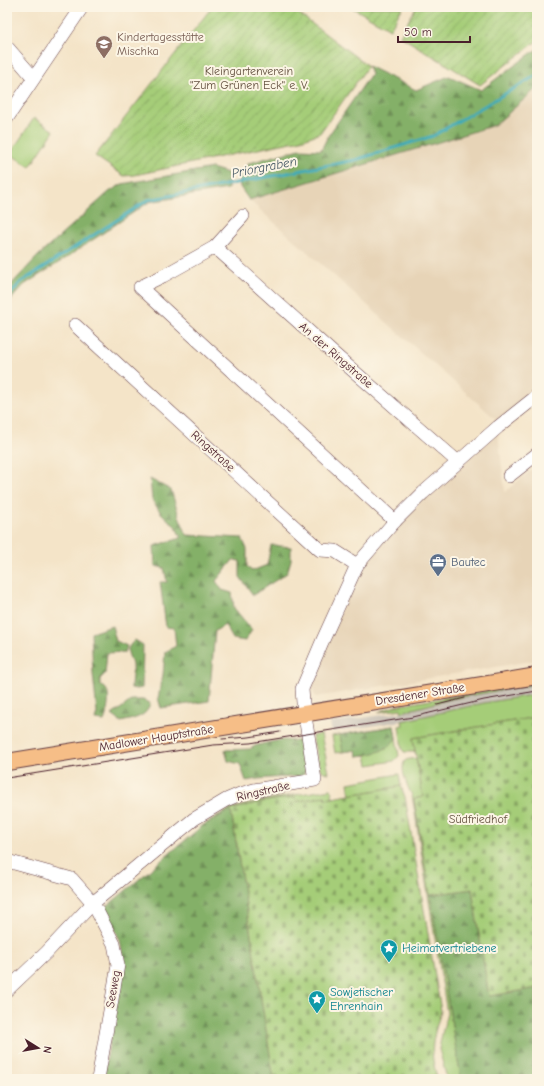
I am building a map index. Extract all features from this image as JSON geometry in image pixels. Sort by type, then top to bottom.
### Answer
[{"type":"main road","name":"Dresdener Straße","points":[[304,714],[537,676]]},
{"type":"main road","name":"Madlower Hauptstraße","points":[[7,762],[304,714]]},
{"type":"street","points":[[7,118],[33,77],[82,7]]},
{"type":"street","points":[[7,47],[33,77]]},
{"type":"street","points":[[242,216],[215,248],[140,287],[395,521]]},
{"type":"street","name":"An der Ringstraße","points":[[215,248],[458,462]]},
{"type":"street","name":"Ringstraße","points":[[75,325],[320,550],[335,551],[357,565]]},
{"type":"street","name":"Ringstraße","points":[[7,990],[47,952],[93,903],[194,819],[226,800],[254,790],[315,780],[304,714],[302,689],[357,565],[395,521],[423,493],[498,427],[537,396]]},
{"type":"street","points":[[509,476],[537,454]]},
{"type":"street","name":"Seeweg","points":[[7,860],[72,879],[93,903],[114,944],[118,964],[98,1079]]},
{"type":"shaded area","points":[[537,88],[537,391],[498,421],[249,200],[495,125]]},
{"type":"shaded area","points":[[498,433],[505,492],[537,465],[537,660],[316,697],[309,685],[360,569],[398,523]]},
{"type":"shaded area","points":[[537,684],[537,694],[484,703],[415,719],[332,732],[330,723],[402,712],[451,699]]},
{"type":"green space","name":"Kleingartenverein \"Zum Grünen Eck\" e. V.","points":[[212,7],[290,7],[368,66],[320,133],[301,140],[135,175],[124,176],[95,156]]},
{"type":"green space","points":[[351,7],[403,7],[390,29]]},
{"type":"green space","points":[[416,7],[537,7],[537,41],[480,85],[400,36]]},
{"type":"green space","points":[[537,49],[537,88],[495,125],[249,200],[240,187],[239,178],[249,163],[300,149],[321,150],[328,136],[371,74],[368,66],[416,90],[449,76],[481,90]]},
{"type":"green space","points":[[34,118],[54,131],[30,167],[10,154]]},
{"type":"green space","points":[[212,168],[228,173],[228,189],[149,202],[24,285],[7,304],[7,289],[38,256],[109,192],[122,184]]},
{"type":"green space","points":[[150,479],[171,490],[187,535],[242,538],[247,549],[247,567],[252,571],[267,565],[271,545],[291,547],[291,560],[287,573],[253,595],[240,577],[240,561],[233,560],[216,581],[222,590],[232,593],[234,608],[252,630],[245,641],[233,639],[225,625],[215,631],[209,701],[161,708],[158,698],[163,675],[165,652],[176,646],[174,628],[166,627],[160,582],[167,582],[164,568],[155,566],[154,546],[181,538],[176,527],[161,513],[152,500]]},
{"type":"green space","points":[[112,626],[116,641],[127,646],[125,652],[107,653],[105,674],[100,679],[100,685],[105,688],[107,692],[107,710],[104,721],[95,720],[97,713],[91,633]]},
{"type":"green space","points":[[135,640],[143,645],[142,688],[137,689],[131,688],[132,665],[128,652],[129,647]]},
{"type":"green space","points":[[537,682],[537,684],[451,699],[402,712],[401,709],[378,712],[395,706]]},
{"type":"green space","points":[[537,694],[537,717],[413,738],[415,752],[404,752],[402,749],[399,726],[403,725],[402,721],[484,703]]},
{"type":"green space","points":[[132,700],[143,700],[150,703],[149,708],[139,717],[121,722],[112,715]]},
{"type":"green space","name":"Südfriedhof","points":[[537,717],[537,988],[489,996],[472,889],[430,895],[414,799],[423,797],[413,738]]},
{"type":"green space","points":[[394,726],[399,756],[394,761],[368,765],[366,755],[357,756],[356,750],[335,753],[332,736]]},
{"type":"green space","points":[[394,726],[396,738],[392,743],[379,752],[357,756],[356,750],[343,752],[340,735]]},
{"type":"green space","points":[[321,734],[329,773],[320,769],[312,736]]},
{"type":"green space","points":[[281,740],[301,741],[306,753],[308,768],[302,776],[246,781],[240,764],[228,761],[225,750],[250,749],[255,746]]},
{"type":"green space","points":[[416,758],[423,797],[414,799],[461,1079],[447,1079],[439,1049],[447,1013],[412,795],[406,783],[403,772],[404,763],[406,760]]},
{"type":"green space","points":[[399,774],[401,786],[350,795],[348,783]]},
{"type":"green space","points":[[401,786],[405,797],[441,1011],[434,1037],[432,1053],[438,1079],[274,1079],[231,810],[261,802],[295,797],[296,802],[325,796],[326,799]]},
{"type":"green space","points":[[331,789],[333,798],[326,799],[325,796],[295,802],[294,797],[261,802],[231,810],[202,826],[229,809],[258,801]]},
{"type":"green space","points":[[231,810],[274,1079],[103,1079],[124,963],[120,940],[105,908],[202,826]]},
{"type":"green space","points":[[472,889],[489,996],[537,988],[537,1079],[461,1079],[430,895]]},
{"type":"waterway","name":"Priorgraben","points":[[7,298],[21,282],[148,200],[355,160],[433,136],[537,75]]},
{"type":"tram line","points":[[7,778],[213,745],[250,743],[413,717],[484,700],[537,691]]},
{"type":"tram line","points":[[437,705],[465,698]]},
{"type":"tram line","points":[[222,739],[249,737],[280,732]]},
{"type":"place","name":"Kindertagesstätte Mischka","points":[[104,59]]},
{"type":"place","name":"Bautec","points":[[438,577]]},
{"type":"place","name":"Heimatvertriebene","points":[[389,963]]},
{"type":"place","name":"Sowjetischer Ehrenhain","points":[[317,1014]]}]
